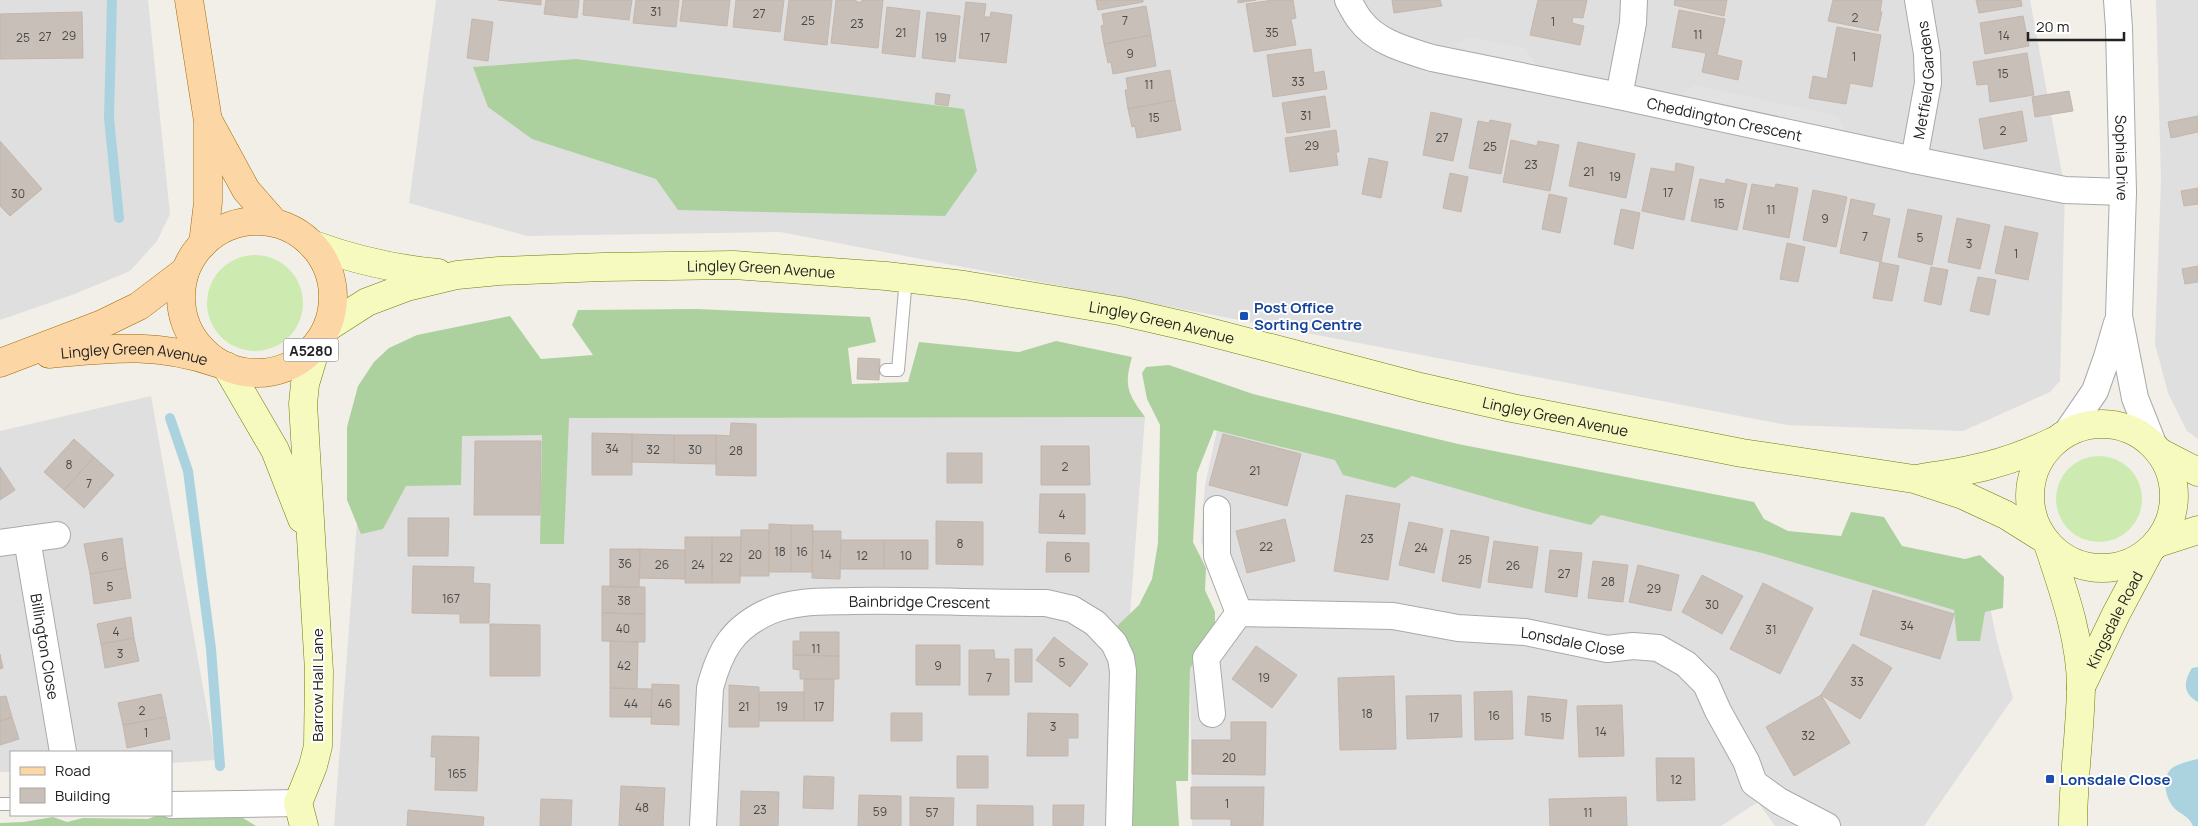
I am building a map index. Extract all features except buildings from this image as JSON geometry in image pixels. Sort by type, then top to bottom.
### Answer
[{"type":"main road","name":"A5280","points":[[190,0],[208,121],[208,202],[202,244]]},
{"type":"main road","name":"A5280","points":[[208,121],[246,190],[274,222]]},
{"type":"main road","name":"A5280","points":[[248,221],[274,222],[296,231],[314,246],[326,263],[332,284],[333,306],[322,336],[298,362],[275,371],[250,373],[223,365],[204,351],[190,334],[183,314],[182,299],[186,271],[192,256],[202,244],[223,228],[248,221]]},
{"type":"main road","name":"Lingley Green Avenue","points":[[9,360],[102,324],[139,306],[186,271]]},
{"type":"main road","name":"Lingley Green Avenue","points":[[9,360],[102,349],[149,348],[172,350],[223,365]]},
{"type":"street","name":"Cheddington Crescent","points":[[1348,0],[1360,21],[1380,38],[1405,50],[1432,58],[2065,190],[2123,192]]},
{"type":"street","points":[[1619,96],[1633,23],[1634,0]]},
{"type":"street","name":"Metfield Gardens","points":[[1914,160],[1928,83],[1927,54],[1918,0]]},
{"type":"street","name":"Sophia Drive","points":[[2117,0],[2120,28],[2123,192],[2119,316],[2134,398],[2158,450]]},
{"type":"street","name":"Lingley Green Avenue","points":[[314,246],[353,259],[399,269],[457,275],[603,267],[734,265],[906,278],[1020,293],[1120,311],[1420,387],[1551,416],[1742,453],[1914,479],[1964,495],[2006,515],[2045,542]]},
{"type":"street","name":"Lingley Green Avenue","points":[[322,336],[368,302],[407,287],[457,275]]},
{"type":"street","name":"Sophia Drive","points":[[2061,437],[2095,390],[2119,316]]},
{"type":"street","name":"Barrow Hall Lane","points":[[301,814],[318,746],[319,636],[310,539],[303,404],[305,384],[322,336]]},
{"type":"street","name":"Barrow Hall Lane","points":[[223,365],[275,450],[310,539]]},
{"type":"street","points":[[2198,472],[2158,450],[2136,432],[2113,424],[2089,425],[2061,437],[2040,457],[2032,476],[2030,490],[2032,518],[2045,542],[2066,560],[2087,568],[2109,569],[2130,564],[2154,548],[2198,530]]},
{"type":"street","name":"Lingley Green Avenue","points":[[1914,479],[1972,470],[2020,457],[2061,437]]},
{"type":"street","points":[[2154,548],[2168,527],[2174,509],[2175,489],[2170,470],[2158,450]]},
{"type":"street","points":[[1212,714],[1206,658],[1239,613],[1216,556],[1216,509]]},
{"type":"street","points":[[0,543],[57,535]]},
{"type":"street","name":"Billington Close","points":[[27,539],[63,751]]},
{"type":"street","name":"Kingsdale Road","points":[[2045,542],[2068,605],[2081,687],[2073,786],[2073,826]]},
{"type":"street","name":"Kingsdale Road","points":[[2081,687],[2116,614],[2154,548]]},
{"type":"street","name":"Bainbridge Crescent","points":[[703,826],[710,688],[716,666],[724,648],[737,632],[753,620],[772,610],[815,602],[874,601],[1046,603],[1072,609],[1095,622],[1114,643],[1123,671],[1119,826]]},
{"type":"street","name":"Lonsdale Close","points":[[1239,613],[1393,616],[1458,628],[1525,632],[1608,649],[1632,646],[1658,648],[1686,664],[1706,684],[1718,711],[1746,761],[1754,783],[1779,801],[1822,825]]},
{"type":"street","points":[[172,805],[301,814]]},
{"type":"lane","points":[[886,370],[898,370],[906,278]]},
{"type":"shaded area","points":[[0,0],[148,0],[170,214],[157,241],[130,271],[72,295],[0,320]]},
{"type":"shaded area","points":[[436,0],[2030,0],[2065,190],[2060,381],[2050,392],[1963,431],[1787,425],[780,232],[527,236],[409,203]]},
{"type":"shaded area","points":[[2156,0],[2198,0],[2198,439],[2187,431],[2168,393],[2155,344],[2161,180]]},
{"type":"shaded area","points":[[1468,37],[1525,48],[1536,65],[1453,46]]},
{"type":"shaded area","points":[[1695,85],[1838,116],[1846,133],[1679,96]]},
{"type":"shaded area","points":[[151,396],[216,760],[172,763],[172,751],[10,751],[10,772],[0,772],[0,431]]},
{"type":"shaded area","points":[[366,403],[550,410],[1145,417],[1114,826],[334,826]]},
{"type":"shaded area","points":[[1218,426],[1983,572],[1997,641],[2013,698],[1924,826],[1775,826],[1758,802],[1721,826],[1192,826],[1190,668],[1227,617],[1201,541],[1205,485]]},
{"type":"green space","points":[[576,59],[964,109],[977,171],[945,216],[678,210],[656,179],[532,139],[488,107],[473,67]]},
{"type":"green space","points":[[255,255],[273,259],[289,269],[299,285],[303,303],[299,321],[289,337],[273,347],[255,351],[237,347],[221,337],[211,321],[207,303],[211,285],[221,269],[237,259]]},
{"type":"green space","points":[[697,309],[870,317],[876,342],[848,348],[852,384],[908,382],[919,342],[1019,352],[1056,341],[1132,357],[1128,375],[1129,388],[1134,401],[1145,417],[569,418],[564,544],[540,544],[542,435],[462,436],[461,485],[406,486],[383,529],[361,534],[347,500],[347,427],[358,386],[374,362],[389,348],[417,335],[510,316],[541,359],[593,355],[572,325],[578,310]]},
{"type":"green space","points":[[1169,365],[1253,394],[1458,444],[1754,502],[1764,519],[1788,531],[1841,536],[1851,512],[1884,517],[1902,546],[1965,559],[1980,555],[2004,577],[2003,608],[1985,612],[1980,641],[1957,641],[1954,610],[1762,553],[1601,515],[1591,525],[1412,476],[1395,488],[1343,475],[1335,460],[1214,430],[1197,473],[1193,542],[1206,568],[1205,590],[1215,612],[1215,628],[1209,644],[1190,668],[1188,781],[1176,781],[1179,826],[1129,826],[1131,656],[1117,626],[1139,605],[1152,579],[1158,543],[1160,425],[1147,399],[1142,373],[1146,367]]},
{"type":"green space","points":[[2091,456],[2107,456],[2116,459],[2130,468],[2139,482],[2142,499],[2139,516],[2130,530],[2116,539],[2107,542],[2091,542],[2075,535],[2063,523],[2056,507],[2056,491],[2063,475],[2075,463]]},
{"type":"green space","points":[[172,815],[243,818],[256,826],[0,826],[0,823],[23,822],[53,817],[67,822],[83,818],[148,819],[156,816]]},
{"type":"water","points":[[2198,667],[2198,702],[2189,695],[2186,683],[2192,668]]},
{"type":"water","points":[[2198,759],[2198,826],[2193,826],[2171,804],[2168,799],[2165,782],[2172,768],[2181,763]]},
{"type":"waterway","points":[[112,0],[109,118],[119,218]]},
{"type":"waterway","points":[[170,418],[188,471],[211,649],[220,766]]},
{"type":"place","name":"Post Office Sorting Centre","points":[[1244,316]]},
{"type":"place","name":"Lonsdale Close","points":[[2050,779]]}]
